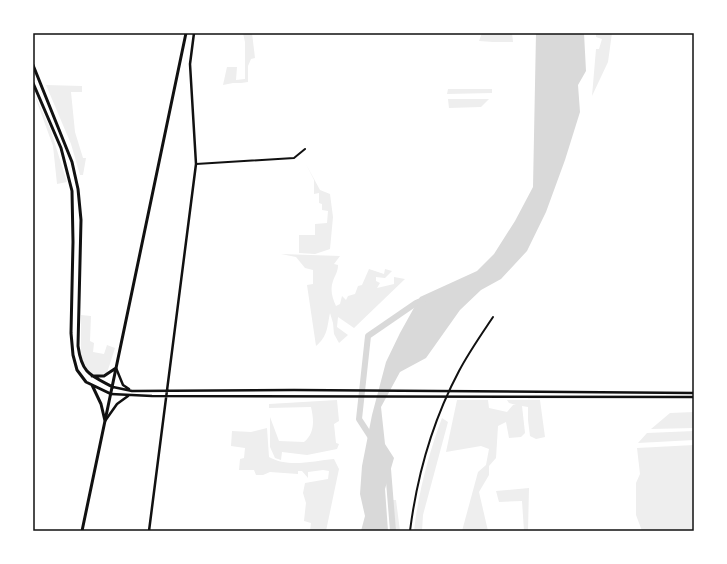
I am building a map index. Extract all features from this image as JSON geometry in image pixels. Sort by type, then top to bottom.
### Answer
[{"type":"highway","points":[[82,531],[186,33]]},
{"type":"highway","points":[[33,65],[72,162],[78,189],[81,220],[78,346],[80,360],[84,369],[92,376],[113,387]]},
{"type":"highway","points":[[33,83],[61,148],[72,191],[73,242],[71,333],[73,355],[77,370],[86,382],[111,394]]},
{"type":"highway","points":[[92,376],[104,376],[116,368]]},
{"type":"highway","points":[[92,385],[101,404],[105,422]]},
{"type":"main road","points":[[149,531],[196,164],[190,64],[194,33]]},
{"type":"main road","points":[[116,368],[123,385],[131,390]]},
{"type":"main road","points":[[113,387],[131,390],[694,393]]},
{"type":"main road","points":[[111,394],[129,396],[694,397]]},
{"type":"main road","points":[[105,422],[117,404],[129,396]]},
{"type":"street","points":[[196,164],[294,158],[305,149]]},
{"type":"street","points":[[410,531],[421,476],[441,412],[460,370],[493,317]]},
{"type":"shaded area","points":[[243,33],[252,33],[255,58],[251,59],[248,66],[248,82],[223,85],[227,67],[237,67],[236,80],[245,79],[245,42]]},
{"type":"shaded area","points":[[482,33],[512,33],[513,42],[479,41]]},
{"type":"shaded area","points":[[536,33],[584,33],[586,71],[578,85],[580,112],[565,160],[546,212],[527,251],[501,279],[481,290],[460,310],[426,358],[400,372],[381,407],[385,444],[394,458],[385,489],[388,531],[361,531],[365,516],[360,494],[362,466],[372,415],[386,362],[400,333],[420,297],[477,271],[494,254],[515,221],[533,187]]},
{"type":"shaded area","points":[[596,33],[612,33],[608,62],[592,96],[596,49],[599,49],[602,39],[596,37]]},
{"type":"shaded area","points":[[46,85],[82,86],[82,92],[71,92],[75,132],[83,158],[86,158],[83,175],[80,175],[71,144]]},
{"type":"shaded area","points":[[448,89],[492,89],[492,93],[447,94]]},
{"type":"shaded area","points":[[33,91],[50,128],[67,182],[57,184],[53,146]]},
{"type":"shaded area","points":[[448,99],[489,99],[481,107],[449,108]]},
{"type":"shaded area","points":[[306,164],[320,190],[330,194],[333,217],[330,249],[315,254],[299,253],[299,235],[315,235],[315,224],[327,223],[328,211],[322,210],[322,204],[319,203],[319,193],[314,194],[314,180]]},
{"type":"shaded area","points":[[281,254],[340,256],[334,264],[338,265],[338,267],[332,287],[336,306],[340,304],[342,296],[346,300],[348,296],[355,294],[358,286],[362,285],[369,269],[384,274],[385,269],[392,271],[385,278],[376,277],[376,281],[380,283],[377,288],[394,284],[394,277],[405,279],[354,328],[338,317],[337,327],[348,335],[339,343],[334,334],[330,313],[325,335],[316,346],[307,285],[313,284],[313,270],[305,268],[296,257]]},
{"type":"shaded area","points":[[81,315],[91,316],[90,341],[94,343],[93,352],[104,354],[107,345],[115,348],[107,373],[97,375],[89,372],[81,357]]},
{"type":"shaded area","points":[[337,400],[339,421],[334,424],[336,443],[339,444],[337,449],[307,455],[282,452],[281,460],[275,458],[270,447],[270,417],[279,441],[304,442],[312,430],[313,417],[311,407],[269,408],[269,404]]},
{"type":"shaded area","points":[[457,400],[488,400],[489,408],[507,412],[513,405],[516,405],[509,403],[507,400],[540,400],[545,437],[536,439],[530,436],[528,407],[522,406],[525,433],[521,437],[509,438],[506,422],[498,426],[496,458],[489,466],[489,475],[479,492],[488,531],[462,531],[478,472],[486,465],[489,449],[481,446],[446,452]]},
{"type":"shaded area","points":[[694,412],[694,428],[651,429],[670,413]]},
{"type":"shaded area","points":[[442,418],[448,422],[423,515],[422,531],[414,531],[418,503],[425,473]]},
{"type":"shaded area","points":[[267,428],[269,457],[292,463],[334,459],[339,469],[326,531],[310,531],[311,523],[304,521],[306,503],[303,493],[305,483],[328,479],[329,471],[323,470],[308,472],[308,478],[302,471],[298,471],[298,474],[270,472],[263,475],[256,475],[254,470],[239,470],[240,459],[244,458],[245,448],[231,446],[232,431],[251,432]]},
{"type":"shaded area","points":[[694,431],[694,440],[638,443],[647,433]]},
{"type":"shaded area","points":[[694,445],[694,499],[692,528],[694,528],[694,531],[642,531],[636,515],[636,483],[640,474],[637,448]]},
{"type":"shaded area","points":[[529,488],[528,531],[524,531],[522,501],[499,502],[496,491]]},
{"type":"shaded area","points":[[391,500],[396,500],[400,531],[395,531]]},
{"type":"waterway","points":[[372,439],[359,419],[368,336],[416,303],[423,300]]},
{"type":"waterway","points":[[388,469],[393,531]]}]
